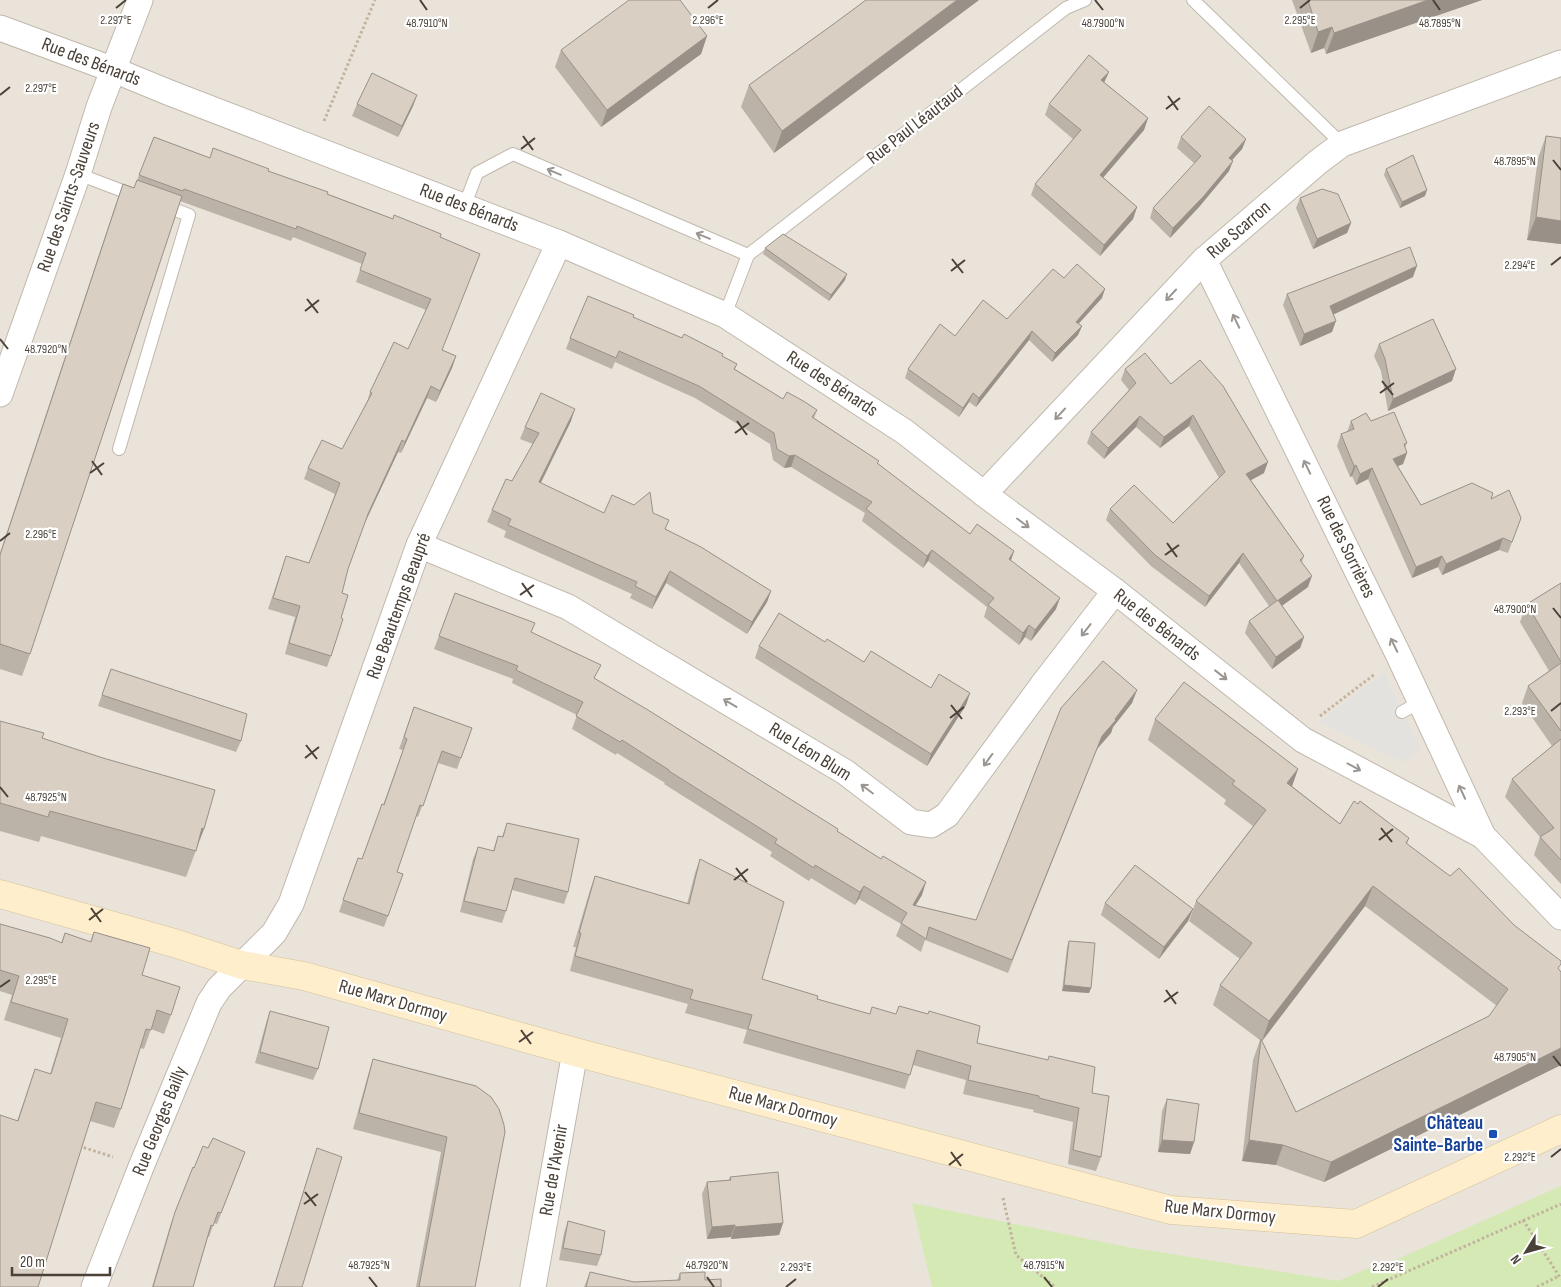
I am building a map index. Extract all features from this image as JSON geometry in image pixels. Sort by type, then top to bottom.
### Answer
[{"type":"main road","name":"Rue Marx Dormoy","points":[[0,894],[174,943],[242,965],[304,976],[574,1052],[1171,1210],[1356,1224],[1561,1129]]},
{"type":"street","name":"Rue des Saints-Sauveurs","points":[[0,394],[78,174],[99,107],[140,0]]},
{"type":"street","name":"Rue des Bénards","points":[[0,28],[114,70],[558,243],[725,315],[905,432],[1312,745],[1483,836],[1561,917]]},
{"type":"street","name":"Rue Scarron","points":[[984,494],[1204,260],[1318,162],[1342,144],[1561,63]]},
{"type":"street","name":"Rue Beautemps Beaupré","points":[[242,965],[274,934],[291,904],[420,545],[558,243]]},
{"type":"street","name":"Rue des Sorrières","points":[[1204,260],[1399,656],[1411,707],[1483,836]]},
{"type":"street","name":"Rue Léon Blum","points":[[420,545],[568,607],[845,772],[911,822],[932,825],[947,815],[1115,592]]},
{"type":"street","name":"Rue Georges Bailly","points":[[94,1287],[209,1003],[219,988],[242,965]]},
{"type":"street","name":"Rue de l'Avenir","points":[[533,1287],[574,1052]]},
{"type":"lane","name":"Rue Paul Léautaud","points":[[748,255],[1066,8],[1085,0]]},
{"type":"lane","points":[[1193,0],[1342,144]]},
{"type":"lane","points":[[464,207],[477,173],[513,154],[748,255],[725,315]]},
{"type":"lane","points":[[78,174],[189,215],[120,449]]},
{"type":"path","points":[[312,147],[376,0]]},
{"type":"path","points":[[1296,734],[1399,656]]},
{"type":"path","points":[[75,1145],[141,1167]]},
{"type":"path","points":[[994,1163],[1016,1255],[1055,1287]]},
{"type":"path","points":[[1372,1287],[1381,1285],[1561,1204]]},
{"type":"path","points":[[1523,1220],[1560,1277],[1537,1287]]},
{"type":"shaded area","points":[[0,0],[1561,0],[1561,1287],[0,1287]]},
{"type":"shaded area","points":[[1384,672],[1420,747],[1406,763],[1319,722]]},
{"type":"green space","points":[[1561,1186],[1561,1287],[932,1287],[912,1203],[1127,1247],[1338,1281],[1374,1266],[1373,1270]]},
{"type":"building","points":[[629,0],[680,0],[707,36],[607,110],[561,50]]},
{"type":"building","points":[[866,0],[957,0],[782,131],[749,85]]},
{"type":"building","points":[[1308,0],[1428,0],[1334,33],[1332,27],[1318,32]]},
{"type":"building","points":[[1089,55],[1109,72],[1101,80],[1148,118],[1100,175],[1137,207],[1104,245],[1035,184],[1081,130],[1049,104]]},
{"type":"building","points":[[372,73],[417,95],[402,126],[357,104]]},
{"type":"building","points":[[1209,106],[1246,139],[1229,158],[1233,161],[1203,197],[1173,228],[1153,208],[1201,156],[1181,137]]},
{"type":"building","points":[[1546,136],[1561,138],[1561,221],[1536,217]]},
{"type":"building","points":[[154,137],[210,158],[213,148],[393,219],[394,215],[441,234],[440,237],[480,254],[442,350],[456,356],[440,391],[431,386],[405,442],[402,440],[368,514],[348,569],[342,593],[348,595],[341,618],[343,619],[331,656],[289,643],[300,606],[273,598],[286,556],[309,563],[340,483],[308,468],[322,440],[342,449],[372,393],[370,392],[394,342],[408,349],[431,299],[360,270],[366,253],[297,226],[296,229],[139,175]]},
{"type":"building","points":[[1413,155],[1427,190],[1402,202],[1386,169]]},
{"type":"building","points":[[137,180],[182,196],[30,654],[0,644],[0,555],[123,184],[134,188]]},
{"type":"building","points":[[1322,189],[1338,194],[1351,223],[1317,239],[1300,198]]},
{"type":"building","points":[[783,234],[847,274],[831,295],[765,248]]},
{"type":"building","points":[[1410,247],[1417,266],[1330,306],[1336,321],[1304,334],[1287,294]]},
{"type":"building","points":[[1077,264],[1105,289],[1076,322],[1082,326],[1055,353],[1032,331],[979,398],[973,393],[963,408],[908,369],[940,324],[955,336],[983,300],[1007,319],[1053,269],[1064,278]]},
{"type":"building","points":[[588,296],[682,338],[684,334],[723,354],[722,356],[737,364],[734,369],[783,399],[787,392],[805,402],[817,410],[812,417],[879,461],[877,463],[970,534],[977,524],[1014,551],[1009,559],[1060,598],[1035,630],[1029,625],[1023,633],[988,605],[994,598],[932,550],[927,556],[866,509],[872,502],[795,455],[789,456],[777,449],[774,433],[699,386],[619,351],[616,358],[570,338]]},
{"type":"building","points":[[1433,319],[1456,369],[1393,399],[1385,359],[1379,344]]},
{"type":"building","points":[[1145,353],[1171,384],[1200,360],[1223,386],[1268,462],[1246,474],[1304,556],[1300,560],[1312,576],[1277,601],[1243,553],[1209,596],[1155,555],[1110,509],[1134,485],[1173,523],[1225,472],[1193,415],[1164,437],[1140,416],[1108,448],[1091,432],[1136,383],[1125,369]]},
{"type":"building","points":[[541,393],[575,409],[539,482],[604,513],[612,495],[634,505],[650,492],[653,513],[669,520],[665,529],[701,547],[771,591],[752,622],[670,571],[656,597],[635,586],[637,582],[508,525],[511,519],[492,510],[506,479],[512,481],[539,433],[525,427]]},
{"type":"building","points":[[1394,412],[1407,443],[1404,444],[1407,453],[1393,459],[1421,505],[1472,483],[1493,493],[1491,499],[1509,490],[1521,518],[1512,542],[1503,538],[1446,564],[1442,556],[1416,567],[1372,468],[1360,474],[1356,465],[1354,466],[1341,434],[1354,429],[1351,421],[1366,413],[1371,421]]},
{"type":"building","points":[[1561,583],[1561,662],[1527,604]]},
{"type":"building","points":[[455,593],[535,623],[531,632],[601,665],[594,678],[838,829],[837,831],[881,859],[883,856],[926,882],[913,905],[976,920],[1061,708],[1103,661],[1137,690],[1102,736],[1012,960],[929,927],[926,939],[901,923],[907,913],[864,886],[860,892],[815,865],[814,868],[775,843],[777,839],[669,770],[622,740],[620,742],[576,716],[583,702],[516,670],[518,666],[439,636]]},
{"type":"building","points":[[1278,600],[1304,637],[1276,657],[1249,621]]},
{"type":"building","points":[[779,613],[825,642],[827,639],[864,662],[871,651],[931,688],[939,674],[970,693],[931,754],[759,646]]},
{"type":"building","points":[[1561,663],[1561,731],[1528,686]]},
{"type":"building","points":[[111,669],[247,714],[241,741],[102,695]]},
{"type":"building","points":[[1184,682],[1298,769],[1287,783],[1340,824],[1354,801],[1358,804],[1360,801],[1409,838],[1406,843],[1450,876],[1459,868],[1514,925],[1561,961],[1558,968],[1561,972],[1561,1048],[1331,1162],[1283,1145],[1249,1140],[1261,1039],[1296,1112],[1489,1016],[1508,989],[1373,886],[1269,1021],[1220,985],[1252,943],[1196,901],[1266,810],[1232,784],[1235,781],[1155,719]]},
{"type":"building","points":[[414,707],[472,728],[461,758],[442,751],[423,806],[420,805],[397,872],[403,874],[388,916],[343,900],[358,858],[362,859],[382,804],[384,805],[407,739],[404,737]]},
{"type":"building","points":[[0,721],[44,733],[42,738],[103,758],[215,790],[196,851],[50,811],[48,817],[0,803]]},
{"type":"building","points":[[1561,739],[1561,860],[1540,837],[1554,828],[1512,779]]},
{"type":"building","points":[[507,823],[579,839],[568,892],[515,878],[506,911],[464,901],[478,847],[494,851],[498,836],[503,837]]},
{"type":"building","points":[[700,859],[784,902],[762,979],[818,996],[817,999],[870,1014],[872,1007],[896,1014],[899,1006],[928,1014],[929,1011],[980,1026],[977,1043],[1048,1060],[1049,1056],[1095,1067],[1092,1093],[1109,1096],[1101,1157],[1073,1150],[1079,1108],[1039,1098],[1039,1096],[968,1080],[971,1066],[917,1050],[910,1075],[748,1029],[752,1015],[690,999],[693,990],[575,956],[581,933],[579,933],[595,876],[689,904]]},
{"type":"building","points":[[1135,865],[1193,909],[1164,947],[1105,903]]},
{"type":"building","points":[[0,924],[62,943],[65,933],[91,942],[94,932],[150,948],[142,975],[180,987],[171,1015],[157,1010],[151,1030],[146,1029],[121,1109],[96,1102],[38,1287],[0,1287],[0,1115],[18,1121],[35,1069],[51,1074],[68,1019],[11,1002],[19,976],[0,970]]},
{"type":"building","points":[[1069,941],[1095,943],[1091,988],[1064,985]]},
{"type":"building","points":[[270,1011],[329,1027],[318,1069],[260,1052]]},
{"type":"building","points":[[373,1059],[476,1086],[491,1097],[499,1109],[505,1132],[475,1287],[419,1287],[447,1137],[359,1113]]},
{"type":"building","points":[[1167,1099],[1199,1104],[1194,1142],[1162,1140]]},
{"type":"building","points":[[213,1138],[245,1152],[221,1213],[218,1212],[213,1226],[211,1225],[193,1287],[153,1287],[175,1212],[193,1167],[203,1146],[208,1148]]},
{"type":"building","points":[[317,1148],[342,1157],[302,1287],[274,1287]]},
{"type":"building","points":[[778,1172],[783,1223],[712,1227],[707,1182],[731,1180],[730,1177]]},
{"type":"building","points":[[568,1221],[605,1231],[601,1255],[563,1248]]},
{"type":"building","points":[[590,1272],[634,1282],[680,1280],[680,1273],[705,1272],[705,1280],[721,1279],[721,1287],[586,1287]]},
{"type":"place","name":"Château Sainte-Barbe","points":[[1493,1134]]}]
